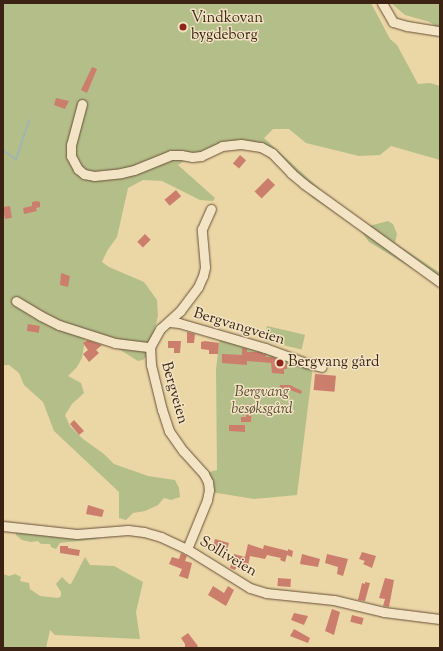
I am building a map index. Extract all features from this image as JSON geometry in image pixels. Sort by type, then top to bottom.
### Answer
[{"type":"street","points":[[382,3],[393,22],[407,26],[440,31]]},
{"type":"street","points":[[82,104],[71,145],[71,156],[78,169],[84,174],[94,176],[121,173],[134,170],[171,155],[196,156],[222,146],[241,144],[261,147],[272,153],[304,184],[440,282]]},
{"type":"street","name":"Bergveien","points":[[188,549],[207,500],[209,490],[208,482],[204,474],[183,451],[169,431],[151,365],[150,347],[160,329],[170,322],[198,287],[203,276],[205,261],[202,229],[211,209]]},
{"type":"street","name":"Bergveien","points":[[16,301],[59,325],[115,343],[150,347]]},
{"type":"street","name":"Bergvangveien","points":[[170,322],[179,323],[265,348],[306,363],[322,367]]},
{"type":"street","name":"Solliveien","points":[[3,526],[77,534],[128,530],[144,532],[161,537],[188,549],[250,588],[266,593],[334,600],[384,612],[440,619]]},
{"type":"green space","points":[[3,3],[371,3],[390,39],[397,45],[418,84],[430,83],[440,86],[440,160],[391,146],[380,155],[359,156],[306,143],[289,129],[273,129],[264,138],[323,192],[369,226],[388,221],[393,224],[397,234],[395,243],[440,273],[440,285],[369,242],[358,227],[313,198],[271,153],[229,144],[187,159],[178,165],[215,198],[213,201],[200,200],[162,181],[143,180],[128,188],[117,237],[107,251],[102,262],[109,267],[144,282],[157,300],[158,316],[148,354],[143,360],[138,361],[90,333],[85,340],[82,358],[77,367],[68,376],[81,383],[84,393],[72,404],[65,415],[70,426],[83,439],[104,454],[114,464],[148,476],[175,480],[179,488],[180,497],[171,500],[164,498],[158,505],[145,511],[133,513],[126,520],[119,518],[119,492],[54,431],[43,402],[24,385],[19,373],[9,365],[3,365]]},
{"type":"green space","points":[[391,3],[440,3],[440,30],[430,22],[405,15]]},
{"type":"green space","points":[[267,326],[305,335],[302,349],[264,341]]},
{"type":"green space","name":"Bergvang besøksgård","points":[[220,337],[313,366],[297,495],[254,499],[211,492],[206,473],[217,470],[216,369]]},
{"type":"green space","points":[[22,531],[102,536],[96,539],[60,543],[56,549],[51,547],[50,544],[41,544],[38,541],[31,542],[22,540],[16,535],[16,532]]},
{"type":"green space","points":[[85,557],[90,565],[114,566],[143,582],[136,612],[140,639],[55,635],[50,630],[46,648],[3,648],[3,574],[9,576],[15,574],[21,577],[20,581],[29,583],[30,589],[40,596],[58,598],[61,596],[61,592],[56,584],[62,577],[69,584],[71,584]]},
{"type":"building","points":[[92,67],[97,69],[87,93],[81,90]]},
{"type":"building","points":[[56,98],[69,101],[65,109],[54,105]]},
{"type":"building","points":[[240,155],[246,160],[239,169],[233,163]]},
{"type":"building","points":[[268,178],[275,185],[262,199],[255,191]]},
{"type":"building","points":[[176,190],[181,196],[170,206],[165,200]]},
{"type":"building","points":[[32,202],[40,202],[40,207],[36,208],[37,211],[24,214],[23,208],[32,206]]},
{"type":"building","points":[[10,206],[12,218],[5,219],[3,207]]},
{"type":"building","points":[[145,234],[151,240],[143,247],[137,242]]},
{"type":"building","points":[[61,273],[70,276],[68,287],[60,285]]},
{"type":"building","points":[[28,324],[40,326],[39,333],[27,331]]},
{"type":"building","points":[[187,332],[195,334],[194,343],[187,343]]},
{"type":"building","points":[[87,340],[102,345],[96,350],[99,353],[89,362],[83,354],[88,350],[83,343]]},
{"type":"building","points":[[168,341],[181,341],[180,353],[174,353],[174,348],[168,348]]},
{"type":"building","points":[[205,341],[219,343],[218,354],[209,354],[209,350],[201,349],[201,342]]},
{"type":"building","points":[[242,348],[247,349],[247,352],[259,352],[266,355],[266,357],[272,357],[287,363],[287,369],[284,369],[284,374],[272,373],[271,363],[247,361],[247,365],[222,363],[222,354],[242,355]]},
{"type":"building","points":[[315,374],[336,376],[335,392],[314,390]]},
{"type":"building","points":[[280,385],[290,385],[302,391],[301,394],[290,390],[279,392]]},
{"type":"building","points":[[246,404],[252,405],[251,422],[241,422],[241,417],[246,417]]},
{"type":"building","points":[[74,420],[84,431],[79,435],[70,424]]},
{"type":"building","points":[[229,425],[245,425],[245,432],[229,431]]},
{"type":"building","points":[[88,505],[104,510],[102,517],[86,514]]},
{"type":"building","points":[[215,539],[229,543],[227,550],[213,548]]},
{"type":"building","points":[[248,544],[263,549],[264,545],[288,551],[288,549],[293,551],[292,557],[287,555],[285,562],[280,560],[281,558],[267,555],[265,559],[250,556],[248,566],[238,564],[235,570],[230,568],[234,554],[245,557]]},
{"type":"building","points":[[60,546],[68,546],[68,548],[80,550],[79,556],[60,553]]},
{"type":"building","points":[[362,552],[376,556],[372,568],[363,564],[365,561],[359,559]]},
{"type":"building","points":[[181,553],[187,556],[185,561],[192,563],[188,579],[179,576],[182,569],[169,564],[172,557],[179,559]]},
{"type":"building","points":[[302,554],[320,559],[318,567],[300,564]]},
{"type":"building","points":[[327,554],[348,559],[343,576],[337,574],[338,567],[325,563]]},
{"type":"building","points":[[278,578],[291,579],[290,587],[277,586]]},
{"type":"building","points":[[385,578],[394,580],[389,607],[383,606],[385,599],[379,598]]},
{"type":"building","points":[[365,582],[370,583],[365,601],[358,600],[362,583],[365,584]]},
{"type":"building","points":[[213,586],[224,593],[228,586],[234,590],[226,606],[208,595]]},
{"type":"building","points":[[332,609],[340,612],[334,635],[325,631]]},
{"type":"building","points":[[294,613],[308,616],[304,625],[291,620]]},
{"type":"building","points":[[352,615],[364,618],[362,625],[350,622]]},
{"type":"building","points":[[294,629],[310,638],[308,643],[290,636]]},
{"type":"building","points":[[188,633],[198,646],[196,648],[185,648],[185,644],[181,638]]},
{"type":"waterway","points":[[3,150],[16,159],[29,121]]},
{"type":"place","name":"Vindkovan bygdeborg","points":[[183,27]]},
{"type":"place","name":"Bergvang gård","points":[[280,363]]}]
